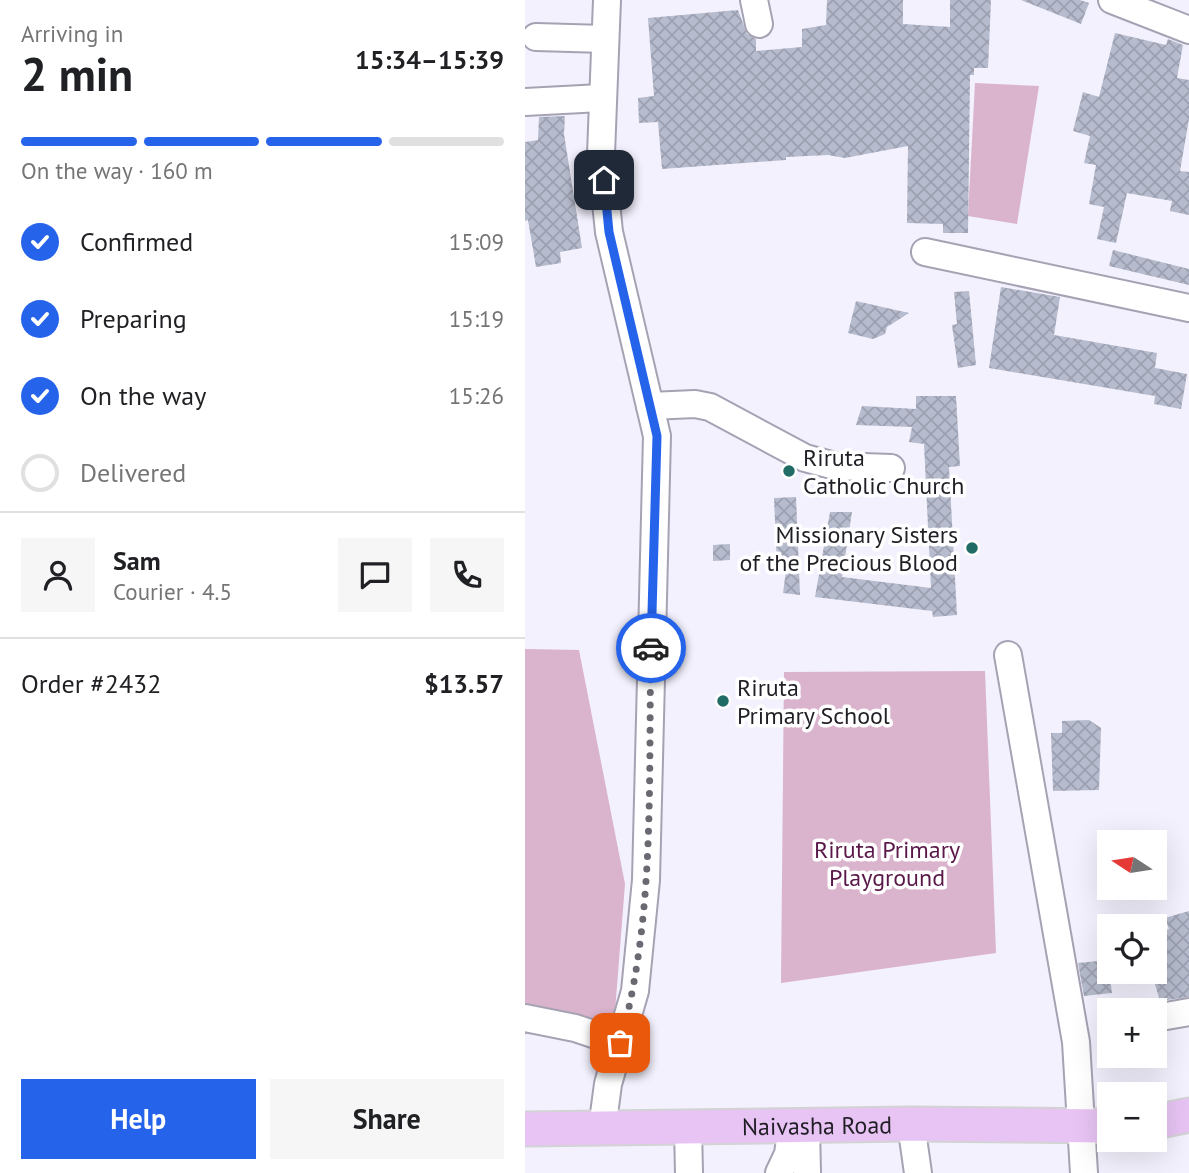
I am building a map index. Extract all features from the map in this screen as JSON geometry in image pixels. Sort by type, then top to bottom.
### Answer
[{"type":"main road","points":[[1167,1120],[1189,1115]]},
{"type":"main road","name":"Naivasha Road","points":[[525,1129],[911,1124],[1094,1127]]},
{"type":"street","points":[[602,1129],[608,1084],[635,990],[646,880],[657,436],[609,232],[601,154],[601,99],[607,0]]},
{"type":"street","points":[[1130,3],[1163,9],[1189,30]]},
{"type":"street","points":[[535,37],[605,39]]},
{"type":"street","points":[[525,102],[601,99]]},
{"type":"street","points":[[925,252],[1189,308]]},
{"type":"street","points":[[650,406],[695,404],[710,407],[806,458],[835,466],[891,468]]},
{"type":"street","points":[[1008,655],[1076,1042],[1094,1127],[1084,1173]]},
{"type":"street","points":[[1167,1016],[1189,1012]]},
{"type":"street","points":[[525,1017],[575,1028],[620,1043]]},
{"type":"street","points":[[911,1124],[918,1173]]},
{"type":"street","points":[[779,1173],[799,1125]]},
{"type":"street","points":[[799,1125],[807,1173]]},
{"type":"street","points":[[688,1128],[689,1173]]},
{"type":"green space","points":[[975,83],[1039,86],[1017,224],[968,216]]},
{"type":"green space","points":[[525,649],[579,650],[625,884],[613,1037],[525,1034]]},
{"type":"green space","name":"Riruta Primary Playground","points":[[985,671],[996,953],[781,983],[784,672]]},
{"type":"building","points":[[827,0],[903,0],[903,24],[950,27],[950,0],[991,0],[988,68],[974,68],[974,75],[970,75],[968,233],[943,233],[943,224],[907,223],[908,146],[845,158],[828,155],[786,157],[786,160],[662,169],[658,122],[639,123],[638,98],[654,96],[648,18],[738,10],[747,34],[756,39],[756,51],[802,47],[802,29],[826,25]]},
{"type":"building","points":[[1021,0],[1080,0],[1089,3],[1081,24]]},
{"type":"building","points":[[1115,33],[1166,45],[1168,39],[1183,45],[1177,78],[1189,80],[1189,119],[1180,171],[1189,172],[1189,215],[1170,211],[1172,201],[1127,193],[1116,243],[1097,239],[1104,207],[1089,204],[1096,165],[1084,163],[1090,136],[1073,131],[1083,92],[1099,97]]},
{"type":"building","points":[[565,116],[564,134],[582,248],[560,252],[561,263],[536,267],[528,220],[525,221],[525,142],[538,140],[539,117]]},
{"type":"building","points":[[1113,250],[1189,269],[1189,285],[1109,266]]},
{"type":"building","points":[[1001,287],[1060,297],[1054,335],[1157,353],[1155,368],[1187,374],[1181,409],[1154,404],[1155,396],[989,368]]},
{"type":"building","points":[[969,291],[976,365],[958,368],[952,325],[957,324],[954,292]]},
{"type":"building","points":[[856,301],[909,313],[887,327],[885,334],[873,339],[848,333]]},
{"type":"building","points":[[916,396],[956,396],[960,466],[949,467],[957,615],[933,617],[932,611],[815,597],[830,512],[852,512],[842,577],[931,588],[924,444],[909,442],[912,427],[856,425],[862,406],[916,409]]},
{"type":"building","points":[[796,497],[800,595],[783,593],[787,563],[777,564],[774,498]]},
{"type":"building","points":[[730,544],[730,560],[713,561],[713,545]]},
{"type":"building","points":[[1089,720],[1101,728],[1099,790],[1053,791],[1051,733],[1062,733],[1062,721]]},
{"type":"building","points":[[1189,911],[1189,997],[1167,1000],[1159,998],[1155,984],[1167,984],[1167,917]]},
{"type":"building","points":[[1097,961],[1097,984],[1111,984],[1112,993],[1084,996],[1078,963]]},
{"type":"way so far","points":[[620,1043],[635,990],[646,880],[651,648]]},
{"type":"place","name":"Riruta Catholic Church","points":[[789,471]]},
{"type":"place","name":"Missionary Sisters of the Precious Blood","points":[[972,548]]},
{"type":"place","name":"Riruta Primary School","points":[[723,701]]},
{"type":"route","points":[[604,180],[609,232],[657,436],[651,648]]}]
